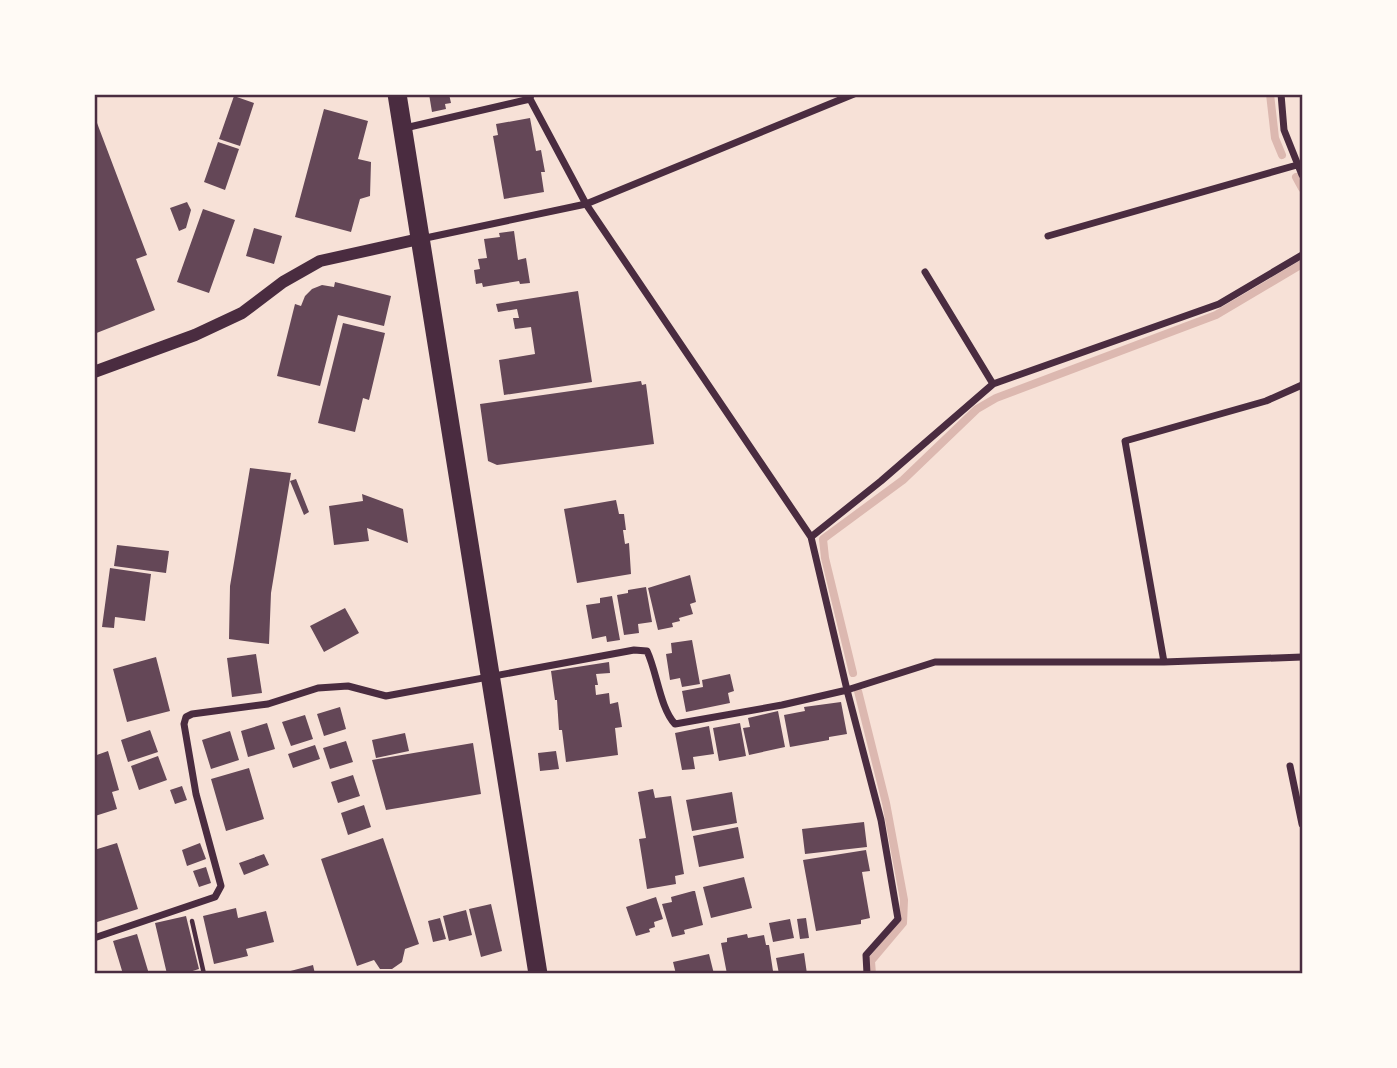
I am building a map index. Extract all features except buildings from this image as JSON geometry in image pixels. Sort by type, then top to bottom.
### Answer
[{"type":"highway","points":[[397,94],[538,974]]},
{"type":"street","points":[[94,372],[195,335],[242,313],[283,282],[320,261],[586,204],[854,94]]},
{"type":"street","points":[[1281,94],[1284,130],[1303,175]]},
{"type":"street","points":[[402,129],[531,97],[586,204],[811,537],[881,820],[898,919],[866,955],[867,974]]},
{"type":"street","points":[[1048,236],[1297,164]]},
{"type":"street","points":[[811,537],[881,481],[993,384],[1219,304],[1303,255]]},
{"type":"street","points":[[925,272],[993,384]]},
{"type":"street","points":[[1164,662],[1125,441],[1266,401],[1303,386]]},
{"type":"street","points":[[94,938],[215,897],[221,886],[196,794],[184,724],[186,717],[268,704],[318,688],[348,686],[386,696],[634,650],[647,651],[655,668],[668,717],[675,724],[782,705],[847,690],[935,662],[1164,662],[1303,657]]},
{"type":"street","points":[[1290,766],[1303,824]]},
{"type":"path","points":[[189,906],[204,974]]},
{"type":"waterway","points":[[1270,94],[1275,138],[1282,155]]},
{"type":"waterway","points":[[1296,177],[1302,188]]},
{"type":"waterway","points":[[853,673],[825,558],[823,539],[903,480],[977,409],[996,398],[1216,315],[1302,264]]},
{"type":"waterway","points":[[858,691],[886,803],[904,900],[903,923],[871,961],[872,974]]}]
